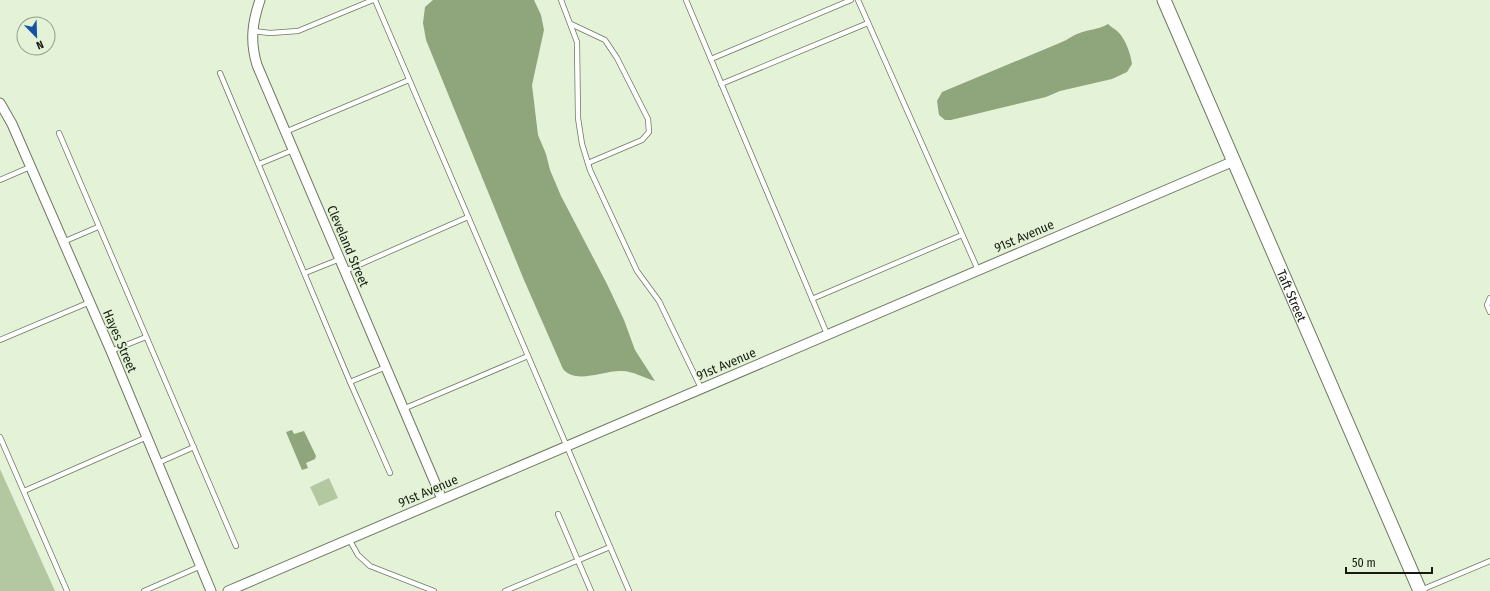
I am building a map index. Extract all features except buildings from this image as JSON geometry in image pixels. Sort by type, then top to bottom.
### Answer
[{"type":"main road","name":"Taft Street","points":[[1164,0],[1420,591]]},
{"type":"street","name":"Cleveland Street","points":[[260,0],[252,30],[252,49],[257,65],[442,499]]},
{"type":"street","name":"Hayes Street","points":[[0,103],[12,124],[90,302],[211,591]]},
{"type":"street","name":"91st Avenue","points":[[228,591],[1234,161]]},
{"type":"lane","points":[[252,30],[270,34],[298,31],[374,0],[629,591]]},
{"type":"lane","points":[[561,0],[577,42],[578,118],[582,144],[588,163],[637,271],[659,301],[701,388]]},
{"type":"lane","points":[[686,0],[827,334]]},
{"type":"lane","points":[[711,59],[851,0]]},
{"type":"lane","points":[[858,0],[978,270]]},
{"type":"lane","points":[[721,84],[868,23]]},
{"type":"lane","points":[[571,24],[605,40],[617,58],[648,119],[649,132],[642,140],[588,163]]},
{"type":"lane","points":[[220,73],[350,382],[390,473]]},
{"type":"lane","points":[[285,132],[409,80]]},
{"type":"lane","points":[[59,133],[236,546]]},
{"type":"lane","points":[[259,164],[293,150]]},
{"type":"lane","points":[[0,180],[30,167]]},
{"type":"lane","points":[[345,271],[468,217]]},
{"type":"lane","points":[[63,242],[98,227]]},
{"type":"lane","points":[[812,299],[962,235]]},
{"type":"lane","points":[[305,274],[340,259]]},
{"type":"lane","points":[[1490,298],[1487,305],[1490,312]]},
{"type":"lane","points":[[0,340],[90,302]]},
{"type":"lane","points":[[111,351],[146,337]]},
{"type":"lane","points":[[403,410],[528,356]]},
{"type":"lane","points":[[350,382],[386,367]]},
{"type":"lane","points":[[0,437],[67,591]]},
{"type":"lane","points":[[24,491],[147,437]]},
{"type":"lane","points":[[158,463],[194,447]]},
{"type":"lane","points":[[558,514],[591,591]]},
{"type":"lane","points":[[349,539],[358,555],[370,566],[434,591]]},
{"type":"lane","points":[[505,591],[610,547]]},
{"type":"lane","points":[[1420,591],[1490,561]]},
{"type":"lane","points":[[144,591],[200,566]]},
{"type":"shaded area","points":[[433,0],[534,0],[541,15],[544,30],[532,85],[538,135],[561,196],[607,284],[624,320],[635,350],[655,381],[626,371],[615,371],[591,376],[575,376],[569,374],[563,369],[524,280],[426,40],[423,23],[425,7]]},
{"type":"shaded area","points":[[1108,24],[1120,34],[1128,48],[1132,64],[1127,72],[1112,79],[1060,91],[1046,97],[951,120],[945,120],[939,115],[937,101],[942,92],[1062,42],[1077,34]]},
{"type":"shaded area","points":[[292,430],[294,434],[304,431],[316,456],[315,459],[306,463],[308,468],[302,470],[286,432]]},
{"type":"shaded area","points":[[0,469],[55,591],[0,591]]},
{"type":"shaded area","points":[[329,478],[338,498],[319,506],[310,487]]}]
